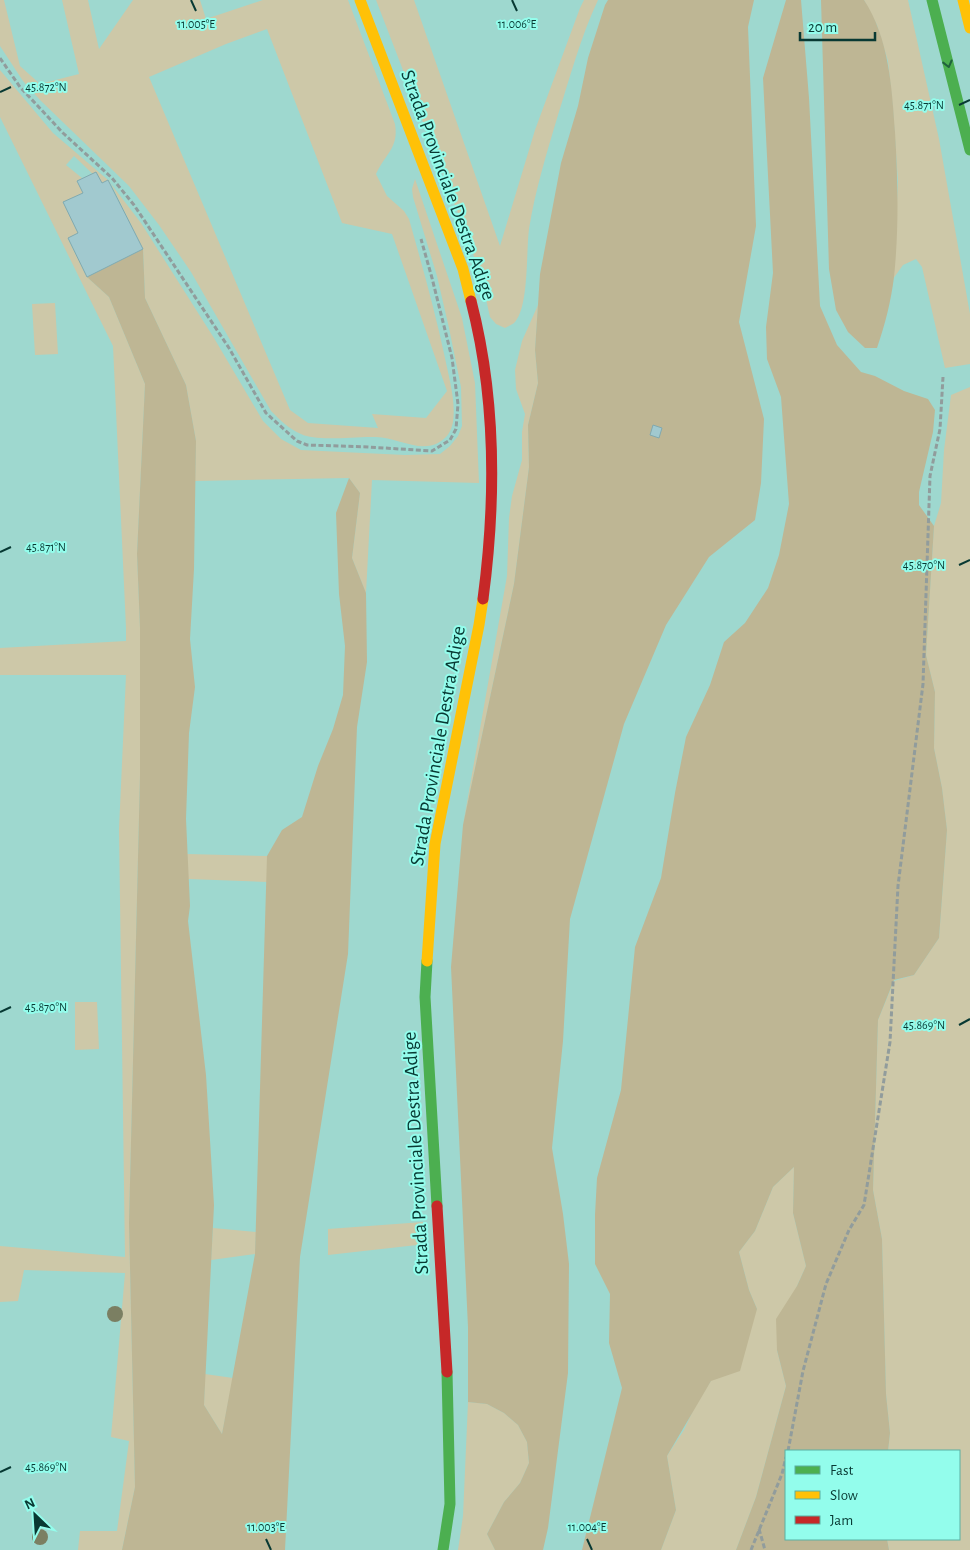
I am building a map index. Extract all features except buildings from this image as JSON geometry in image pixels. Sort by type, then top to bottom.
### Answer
[{"type":"main road","name":"Strada Provinciale Destra Adige","points":[[360,0],[463,269],[477,323],[489,396],[491,477],[488,560],[479,624],[435,844],[425,997],[449,1398],[450,1504],[443,1550]]},
{"type":"main road","points":[[932,0],[970,150]]},
{"type":"main road","points":[[963,0],[970,28]]},
{"type":"path","points":[[0,58],[20,87],[63,133],[112,178],[134,205],[230,348],[266,414],[297,441],[307,445],[432,451],[450,440],[456,429],[458,404],[452,358],[419,233]]},
{"type":"path","points":[[788,1450],[802,1371],[826,1284],[849,1230],[864,1205],[890,1042],[898,886],[922,684],[930,476],[940,429],[943,377]]},
{"type":"path","points":[[751,1550],[782,1474],[785,1461]]},
{"type":"path","points":[[759,1528],[765,1550]]},
{"type":"shaded area","points":[[0,0],[4,0],[20,66],[40,84],[79,74],[62,0],[88,0],[99,49],[133,0],[200,0],[206,19],[263,0],[348,0],[395,124],[396,132],[393,145],[376,174],[387,196],[404,211],[409,219],[428,288],[453,398],[453,422],[450,432],[446,437],[431,446],[415,445],[376,437],[317,438],[297,432],[281,421],[271,411],[191,272],[159,225],[129,186],[40,100],[23,81],[0,46]],"holes":[[[267,29],[342,223],[392,234],[447,391],[426,418],[372,414],[378,428],[308,423],[290,410],[149,77],[226,44]]]},
{"type":"shaded area","points":[[376,0],[414,0],[500,246],[535,130],[580,8],[584,0],[598,0],[576,57],[538,186],[529,229],[523,304],[515,322],[505,328],[496,324],[490,317],[481,277],[468,239]]},
{"type":"shaded area","points":[[608,0],[754,0],[748,27],[756,226],[739,322],[764,419],[761,483],[755,520],[709,557],[666,625],[624,724],[570,919],[563,1041],[552,1148],[569,1264],[568,1373],[548,1528],[543,1550],[495,1550],[487,1534],[504,1502],[520,1483],[529,1463],[527,1442],[518,1425],[504,1413],[487,1404],[468,1402],[468,1327],[451,967],[463,825],[514,584],[529,467],[528,425],[538,383],[535,350],[540,274],[561,163],[578,106],[588,58]]},
{"type":"shaded area","points":[[786,0],[801,0],[809,98],[820,306],[837,345],[861,372],[875,376],[904,391],[928,399],[935,410],[933,432],[919,492],[919,505],[934,526],[926,655],[935,692],[934,748],[942,788],[947,830],[939,938],[914,975],[894,980],[878,1020],[873,1190],[882,1239],[886,1394],[890,1433],[888,1450],[785,1450],[785,1540],[887,1540],[889,1550],[736,1550],[756,1497],[786,1386],[777,1350],[776,1319],[797,1286],[806,1266],[793,1213],[794,1167],[773,1187],[755,1231],[739,1252],[749,1290],[757,1309],[740,1371],[711,1381],[667,1456],[676,1510],[661,1550],[582,1550],[622,1388],[609,1343],[610,1294],[595,1264],[595,1215],[597,1178],[621,1090],[635,947],[661,878],[686,737],[710,685],[724,642],[745,623],[768,588],[779,555],[789,504],[781,397],[767,359],[766,327],[773,273],[763,78]]},
{"type":"shaded area","points":[[821,0],[864,0],[879,30],[888,64],[896,150],[897,241],[891,295],[877,348],[865,348],[848,332],[836,310],[829,269]]},
{"type":"shaded area","points":[[864,0],[908,0],[939,139],[970,314],[970,364],[945,368],[922,267],[916,259],[903,265],[893,279],[898,181],[888,61],[877,25]]},
{"type":"shaded area","points":[[0,70],[53,133],[108,180],[102,183],[74,156],[66,165],[82,178],[77,181],[83,193],[63,202],[78,233],[68,239],[87,277],[109,297],[145,384],[137,554],[140,628],[140,776],[129,1223],[135,1487],[122,1550],[78,1550],[80,1531],[117,1531],[129,1441],[111,1437],[125,1273],[24,1270],[18,1301],[0,1302],[0,1246],[125,1257],[119,829],[126,675],[0,675],[0,648],[126,641],[126,628],[113,346],[0,117]]},
{"type":"shaded area","points":[[415,179],[462,318],[475,383],[479,483],[372,480],[366,593],[352,558],[360,493],[349,478],[195,481],[196,441],[186,385],[145,298],[143,249],[111,184],[141,223],[214,338],[263,421],[281,439],[301,450],[405,455],[440,454],[458,436],[462,426],[461,387],[437,276],[413,197],[412,189]]},
{"type":"shaded area","points":[[143,249],[145,298],[186,385],[196,441],[194,569],[190,639],[195,687],[189,733],[186,819],[190,906],[188,921],[206,1075],[214,1205],[204,1405],[222,1434],[255,1254],[267,856],[282,830],[302,817],[343,695],[345,646],[339,594],[336,513],[349,478],[360,493],[352,558],[366,593],[367,662],[357,727],[348,954],[300,1257],[285,1550],[122,1550],[135,1487],[129,1223],[140,776],[140,628],[137,554],[145,384],[109,297],[87,277]]},
{"type":"shaded area","points":[[55,303],[58,354],[35,355],[32,304]]},
{"type":"shaded area","points":[[538,305],[535,350],[538,383],[528,425],[529,467],[514,584],[463,825],[507,576],[509,518],[512,496],[522,460],[522,432],[525,414],[516,389],[515,370],[522,341]]},
{"type":"shaded area","points":[[970,387],[970,1550],[889,1550],[887,1540],[960,1540],[960,1450],[888,1450],[890,1433],[886,1394],[882,1239],[873,1190],[878,1020],[894,981],[914,975],[939,938],[947,830],[942,788],[934,748],[935,692],[926,655],[934,526],[941,503],[944,450],[951,395]]},
{"type":"shaded area","points":[[187,854],[267,856],[267,882],[188,879]]},
{"type":"shaded area","points":[[75,1002],[97,1002],[99,1049],[75,1050]]},
{"type":"shaded area","points":[[794,1167],[793,1213],[806,1266],[797,1286],[777,1350],[786,1386],[756,1497],[736,1550],[661,1550],[676,1510],[667,1456],[684,1430],[696,1404],[757,1309],[749,1290],[739,1252],[755,1231],[773,1187]]},
{"type":"shaded area","points":[[423,1222],[426,1244],[328,1255],[328,1229]]},
{"type":"shaded area","points":[[213,1228],[256,1232],[255,1254],[211,1260]]},
{"type":"shaded area","points":[[205,1374],[233,1378],[222,1434],[204,1405]]},
{"type":"shaded area","points":[[468,1402],[487,1404],[504,1413],[518,1425],[527,1442],[529,1463],[520,1483],[504,1502],[487,1534],[495,1550],[458,1550],[463,1516]]},
{"type":"traffic: fast","points":[[932,0],[970,150]]},
{"type":"traffic: fast","points":[[427,961],[425,997],[437,1206]]},
{"type":"traffic: fast","points":[[443,1550],[450,1504],[447,1372]]},
{"type":"traffic: slow","points":[[360,0],[463,269],[471,301]]},
{"type":"traffic: slow","points":[[963,0],[970,28]]},
{"type":"traffic: slow","points":[[427,961],[435,844],[483,599]]},
{"type":"traffic: jam","points":[[471,301],[485,374],[491,449],[490,525],[483,599]]},
{"type":"traffic: jam","points":[[437,1206],[447,1372]]}]
